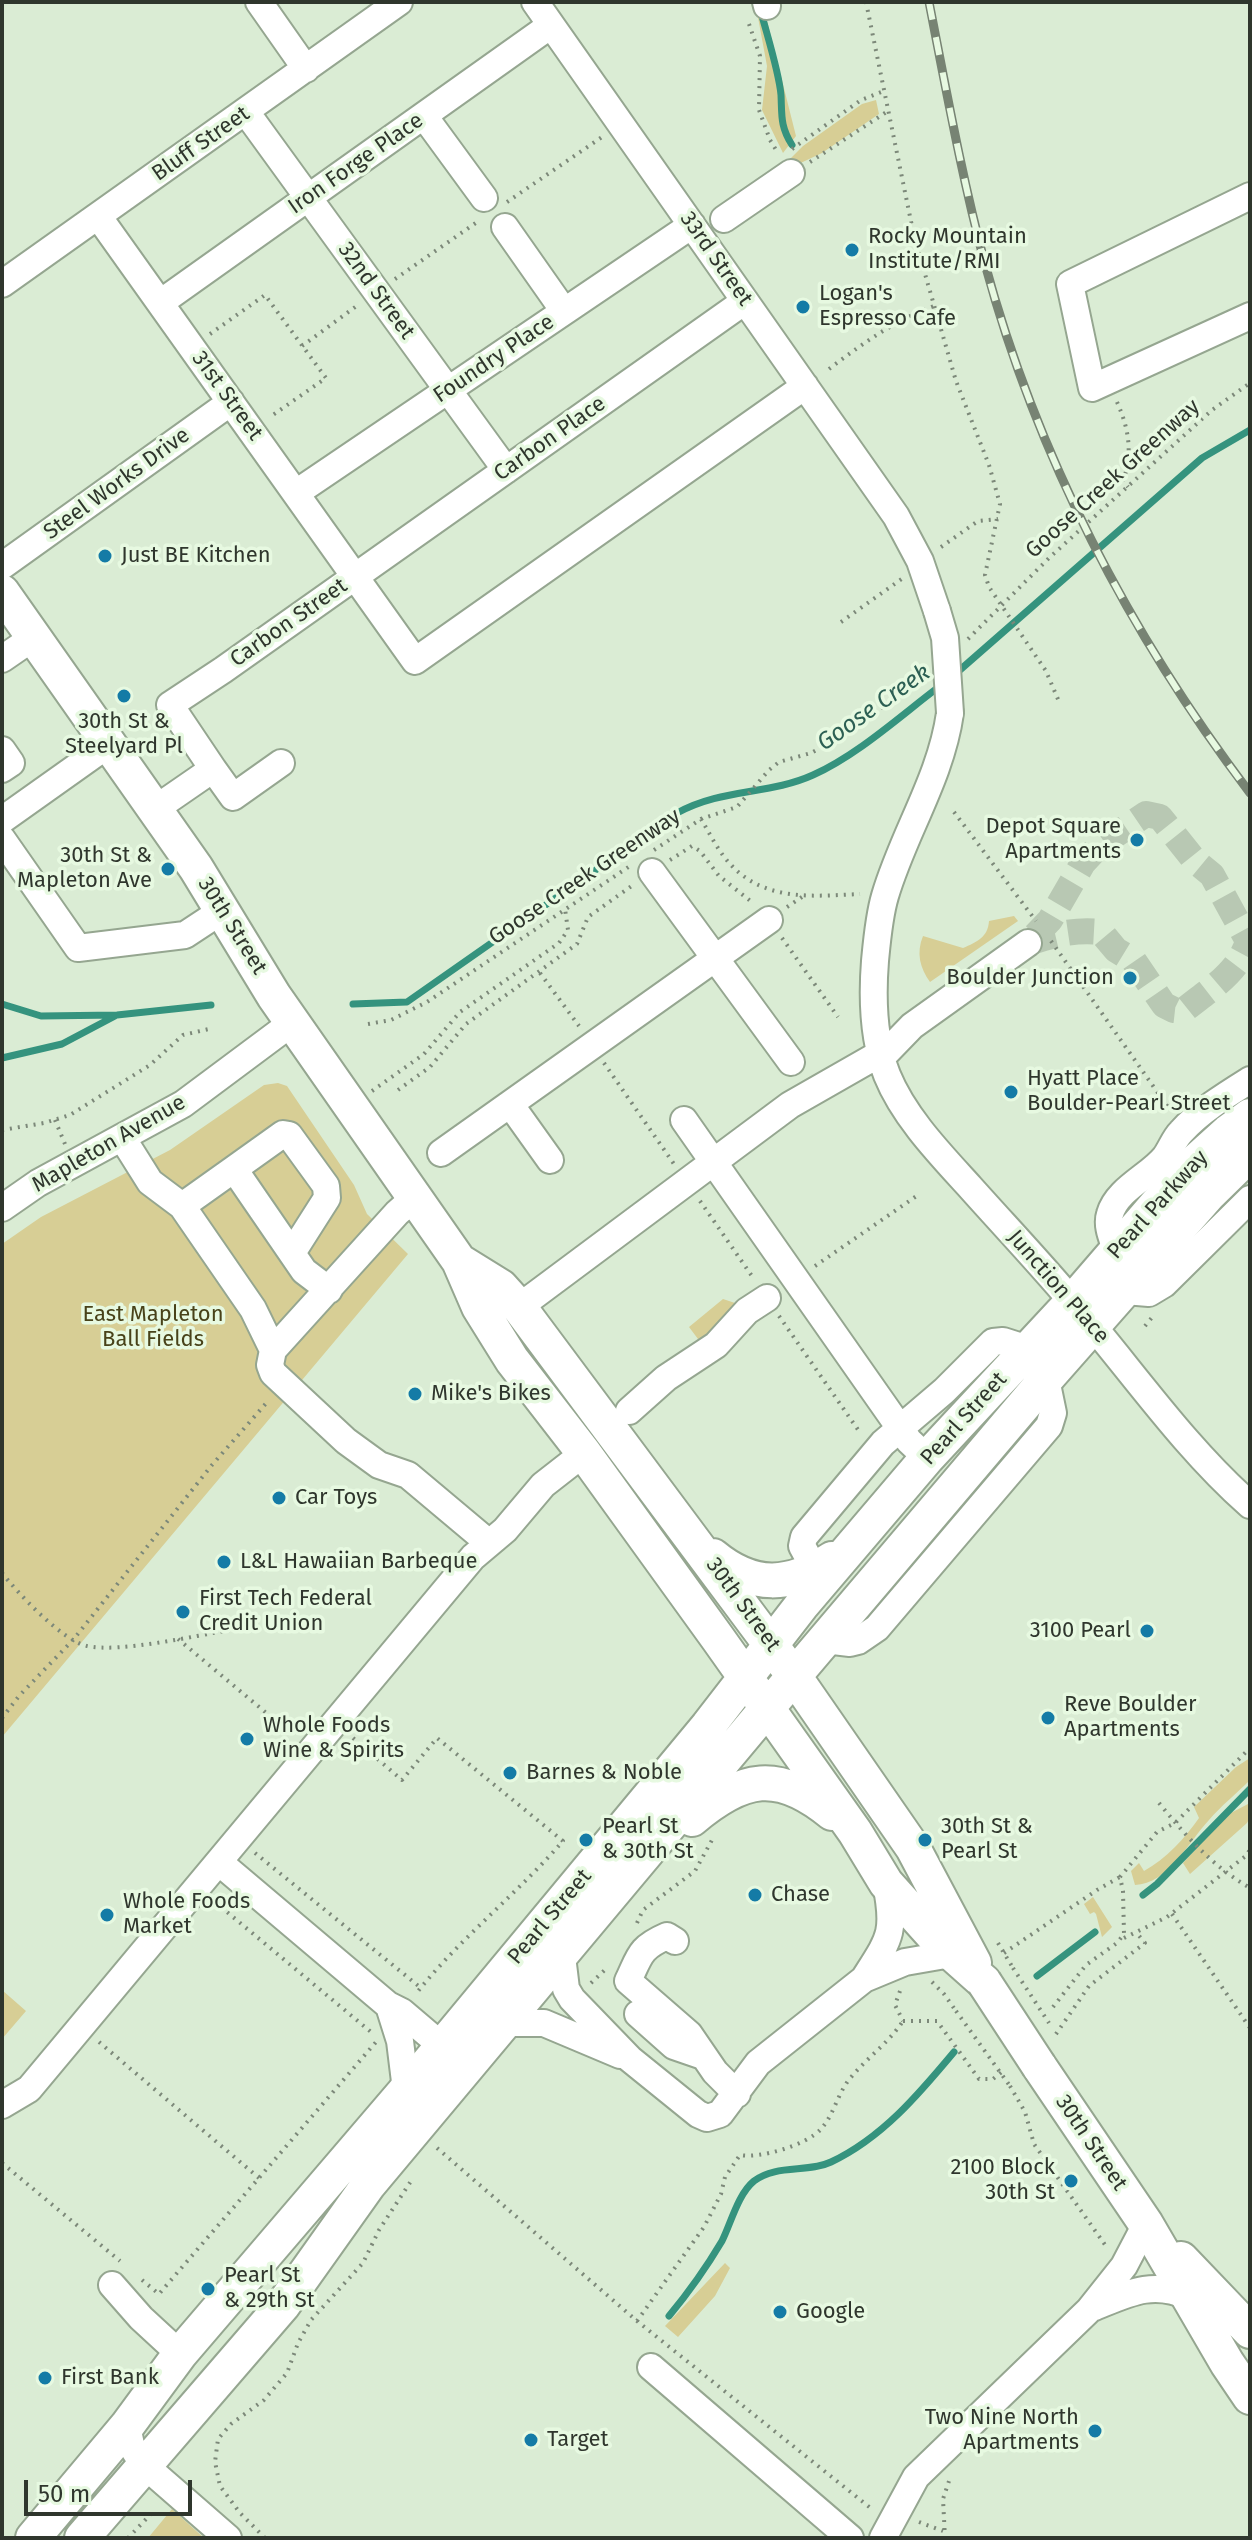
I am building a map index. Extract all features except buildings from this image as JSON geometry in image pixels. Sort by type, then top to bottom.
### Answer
[{"type":"main road","name":"30th Street","points":[[2,592],[155,809],[350,1107],[459,1261],[491,1328],[512,1360],[584,1453],[745,1678],[855,1832],[886,1883],[951,1954],[998,1975]]},
{"type":"main road","name":"Pearl Parkway","points":[[1083,1314],[1116,1250],[1187,1169],[1250,1116]]},
{"type":"main road","name":"Pearl Parkway","points":[[1083,1314],[1125,1291],[1209,1194],[1250,1154]]},
{"type":"main road","name":"30th Street","points":[[459,1261],[501,1287],[519,1307],[794,1676],[998,1975],[1039,2066],[1146,2224],[1250,2397]]},
{"type":"main road","name":"Pearl Street","points":[[33,2538],[127,2426],[180,2354],[406,2090],[708,1726],[771,1643],[927,1458],[1028,1349],[1083,1314]]},
{"type":"main road","name":"Pearl Street","points":[[82,2538],[283,2305],[369,2184],[1046,1379],[1083,1314]]},
{"type":"main road","points":[[699,1545],[730,1569],[751,1578],[787,1580],[815,1570],[853,1545]]},
{"type":"main road","points":[[639,1863],[712,1802],[738,1787],[753,1783],[776,1782],[797,1789],[816,1800],[855,1832]]},
{"type":"main road","name":"30th Street","points":[[1146,2224],[1248,2323]]},
{"type":"street","points":[[259,2],[306,69]]},
{"type":"street","name":"Bluff Street","points":[[2,284],[399,2]]},
{"type":"street","name":"33rd Street","points":[[535,2],[896,516]]},
{"type":"street","name":"Iron Forge Place","points":[[160,303],[551,25]]},
{"type":"street","name":"32nd Street","points":[[246,112],[506,470]]},
{"type":"street","points":[[424,116],[564,311]]},
{"type":"street","points":[[724,219],[786,166]]},
{"type":"street","points":[[1250,196],[1070,284],[1092,388],[1250,316]]},
{"type":"street","name":"31st Street","points":[[98,216],[415,661],[805,386]]},
{"type":"street","name":"Foundry Place","points":[[296,493],[692,225]]},
{"type":"street","name":"Carbon Place","points":[[355,576],[745,301]]},
{"type":"street","name":"Steel Works Drive","points":[[2,566],[231,402]]},
{"type":"street","name":"Junction Place","points":[[896,516],[929,555],[937,611],[945,638],[950,713],[931,782],[901,853],[882,909],[875,960],[874,1000],[881,1055],[893,1087],[921,1130],[1083,1314],[1215,1472],[1250,1505]]},
{"type":"street","name":"Carbon Street","points":[[213,769],[170,705],[355,576]]},
{"type":"street","points":[[2,659],[34,637]]},
{"type":"street","points":[[2,820],[109,744]]},
{"type":"street","points":[[2,750],[11,763],[2,769]]},
{"type":"street","points":[[155,809],[213,769],[233,797],[281,763]]},
{"type":"street","points":[[2,839],[78,948],[185,935],[223,910]]},
{"type":"street","points":[[642,864],[791,1062]]},
{"type":"street","points":[[441,1153],[769,920]]},
{"type":"street","points":[[519,1307],[790,1105],[881,1055],[912,1026],[1037,933]]},
{"type":"street","name":"Mapleton Avenue","points":[[2,1208],[38,1183],[183,1104],[293,1022]]},
{"type":"street","points":[[1116,1250],[1109,1226],[1110,1214],[1130,1186],[1165,1157],[1170,1145],[1183,1130],[1211,1106],[1250,1080]]},
{"type":"street","points":[[510,1104],[550,1160]]},
{"type":"street","points":[[684,1120],[909,1441],[927,1458]]},
{"type":"street","points":[[182,1206],[283,1134],[289,1135],[326,1186],[327,1198],[292,1253]]},
{"type":"street","points":[[123,1139],[150,1182],[182,1206],[253,1309],[273,1350]]},
{"type":"street","points":[[234,1169],[304,1271],[329,1290]]},
{"type":"street","points":[[414,1198],[273,1350],[270,1365],[285,1386],[346,1441],[379,1465],[408,1475],[489,1543]]},
{"type":"street","points":[[1125,1291],[1149,1293],[1164,1284],[1250,1199]]},
{"type":"street","points":[[629,1411],[666,1378],[716,1345],[747,1311],[767,1298]]},
{"type":"street","points":[[815,1570],[802,1546],[804,1537],[862,1467],[993,1342],[1003,1341],[1028,1349]]},
{"type":"street","points":[[2,2105],[29,2089],[455,1577],[505,1530],[543,1485],[584,1453]]},
{"type":"street","points":[[220,1863],[442,2046],[441,2098]]},
{"type":"street","points":[[864,1979],[888,1940],[892,1914],[886,1883]]},
{"type":"street","points":[[675,1941],[667,1936],[658,1940],[624,1971],[656,1992],[698,2028],[702,2055],[737,2094]]},
{"type":"street","points":[[562,1956],[566,1989],[572,1999],[630,2059],[707,2118],[720,2114],[758,2063],[864,1979],[905,1962],[951,1954]]},
{"type":"street","points":[[396,2009],[406,2090]]},
{"type":"street","points":[[505,2023],[544,2023],[630,2059]]},
{"type":"street","points":[[883,2538],[916,2477],[1089,2310],[1124,2266],[1146,2224]]},
{"type":"street","points":[[120,2277],[141,2318],[180,2354]]},
{"type":"street","points":[[1089,2310],[1140,2289],[1157,2287],[1188,2296]]},
{"type":"street","points":[[651,2367],[850,2538]]},
{"type":"street","points":[[127,2426],[131,2445],[143,2464],[228,2538]]},
{"type":"path","points":[[866,2],[914,236],[956,381],[1000,504],[985,575],[989,587],[1046,671],[1060,704]]},
{"type":"path","points":[[760,9],[759,110],[770,140],[786,166]]},
{"type":"path","points":[[786,166],[861,100],[884,91]]},
{"type":"path","points":[[786,166],[888,111]]},
{"type":"path","points":[[302,346],[621,124]]},
{"type":"path","points":[[191,346],[265,295],[326,378],[251,430]]},
{"type":"path","points":[[829,369],[888,327],[934,306]]},
{"type":"path","points":[[1107,382],[1128,433],[1130,451],[1123,481],[1128,487]]},
{"type":"path","name":"Goose Creek Greenway","points":[[960,648],[1049,558],[1212,410],[1250,383]]},
{"type":"path","points":[[841,622],[978,521],[998,519]]},
{"type":"path","name":"Goose Creek Greenway","points":[[368,1024],[391,1020],[418,1008],[565,909],[642,864],[701,819],[726,813],[779,762],[811,753],[829,743],[927,677]]},
{"type":"path","points":[[954,812],[1037,933],[1176,1119]]},
{"type":"path","points":[[701,819],[729,864],[749,881],[769,891],[802,897],[861,894]]},
{"type":"path","points":[[350,1107],[414,1063],[460,1012],[559,943],[568,930],[565,909]]},
{"type":"path","points":[[791,951],[838,1017]]},
{"type":"path","points":[[398,1090],[430,1067],[466,1024],[540,973],[869,1446]]},
{"type":"path","points":[[2,1130],[70,1115],[131,1078],[183,1035],[209,1029]]},
{"type":"path","points":[[795,1279],[918,1195]]},
{"type":"path","points":[[2,1718],[73,1640],[212,1465],[266,1403],[285,1386]]},
{"type":"path","points":[[2,1573],[13,1587],[73,1640],[88,1646],[124,1646],[230,1630]]},
{"type":"path","points":[[178,1639],[289,1732],[295,1733],[305,1725],[350,1735],[402,1780],[437,1738],[563,1841],[482,1921],[421,1988],[396,2009]]},
{"type":"path","points":[[1004,1953],[1120,1877],[1157,1832],[1175,1823],[1250,1748]]},
{"type":"path","points":[[1159,1803],[1184,1835],[1224,1873],[1250,1888]]},
{"type":"path","points":[[637,1924],[643,1910],[695,1871],[713,1838]]},
{"type":"path","points":[[239,1840],[421,1988]]},
{"type":"path","points":[[1053,2007],[1086,1965],[1121,1939],[1172,1914],[1250,1849]]},
{"type":"path","points":[[1120,1877],[1126,1927],[1121,1939]]},
{"type":"path","points":[[138,2277],[159,2294],[379,2039],[198,1889]]},
{"type":"path","points":[[1172,1914],[1250,2028]]},
{"type":"path","points":[[1056,2034],[1089,1986],[1145,1943],[1136,1932]]},
{"type":"path","points":[[572,1999],[624,1971]]},
{"type":"path","points":[[998,1975],[1049,2023]]},
{"type":"path","points":[[925,1976],[944,1994],[1010,2086],[1025,2112],[1034,2144],[1109,2250],[1124,2266]]},
{"type":"path","points":[[903,2021],[895,2005],[900,1990],[908,1983]]},
{"type":"path","points":[[903,2021],[937,2021],[979,2079],[993,2079],[1003,2071]]},
{"type":"path","points":[[637,2321],[704,2227],[721,2194],[725,2177],[740,2155],[751,2157],[803,2142],[813,2136],[828,2119],[836,2099],[850,2078],[891,2039],[903,2021]]},
{"type":"path","points":[[82,2027],[259,2178]]},
{"type":"path","points":[[429,2157],[437,2148],[637,2321],[873,2511],[896,2514],[943,2531],[945,2538]]},
{"type":"path","points":[[2,2163],[120,2277]]},
{"type":"path","points":[[265,2538],[240,2513],[220,2486],[215,2462],[218,2439],[231,2424],[264,2400],[287,2373],[311,2320],[363,2263],[379,2230],[421,2167]]},
{"type":"path","points":[[128,2538],[151,2514]]},
{"type":"green space","points":[[764,9],[796,136],[783,153],[762,110],[767,66],[757,12]]},
{"type":"green space","points":[[876,100],[879,114],[822,153],[792,167],[787,162],[803,146],[862,104]]},
{"type":"green space","points":[[1014,916],[1018,921],[930,982],[920,960],[923,936],[963,948],[984,935],[989,921]]},
{"type":"green space","name":"East Mapleton Ball Fields","points":[[278,1083],[287,1086],[354,1185],[367,1214],[408,1254],[2,1737],[2,1244],[41,1217],[170,1150],[264,1085]]},
{"type":"green space","points":[[723,1299],[744,1306],[704,1347],[689,1327]]},
{"type":"green space","points":[[1250,1758],[1250,1780],[1201,1829],[1168,1870],[1147,1883],[1135,1885],[1131,1871],[1139,1863],[1144,1871],[1174,1848],[1199,1818],[1194,1807],[1236,1767]]},
{"type":"green space","points":[[1248,1804],[1250,1817],[1247,1823],[1190,1874],[1183,1863],[1227,1815]]},
{"type":"green space","points":[[1093,1897],[1112,1927],[1102,1937],[1096,1914],[1090,1914],[1084,1904]]},
{"type":"green space","points":[[2,1990],[26,2011],[2,2039]]},
{"type":"green space","points":[[725,2263],[730,2268],[715,2296],[678,2337],[665,2326]]},
{"type":"green space","points":[[172,2509],[204,2538],[148,2538]]},
{"type":"waterway","points":[[761,12],[778,76],[784,126],[792,145]]},
{"type":"waterway","name":"Goose Creek","points":[[953,676],[1202,458],[1250,430]]},
{"type":"waterway","name":"Goose Creek","points":[[353,1004],[407,1002],[677,813],[711,799],[780,786],[813,775],[863,746],[940,686]]},
{"type":"waterway","name":"Goose Creek","points":[[2,1004],[41,1016],[117,1015],[211,1005]]},
{"type":"waterway","name":"Goose Creek","points":[[2,1058],[62,1044],[115,1016]]},
{"type":"waterway","points":[[1143,1895],[1250,1789]]},
{"type":"waterway","points":[[1037,1976],[1095,1932]]},
{"type":"waterway","points":[[669,2316],[716,2251],[739,2201],[754,2181],[772,2172],[831,2162],[867,2141],[898,2114],[954,2052]]},
{"type":"tunnel","points":[[1146,814],[1160,817],[1195,861],[1212,875],[1248,941],[1230,972],[1183,1011],[1164,1005],[1134,961],[1116,950],[1101,932],[1064,933],[1028,943],[1050,920],[1083,863],[1099,846],[1146,814]]},
{"type":"railway","points":[[929,2],[985,264],[1031,405],[1060,474],[1127,607],[1165,671],[1250,793]]},
{"type":"place","name":"Rocky Mountain Institute/RMI","points":[[852,250]]},
{"type":"place","name":"Logan's Espresso Cafe","points":[[803,307]]},
{"type":"place","name":"Just BE Kitchen","points":[[105,556]]},
{"type":"place","name":"30th St & Steelyard Pl","points":[[124,696]]},
{"type":"place","name":"Depot Square Apartments","points":[[1137,840]]},
{"type":"place","name":"30th St & Mapleton Ave","points":[[168,869]]},
{"type":"place","name":"Boulder Junction","points":[[1130,978]]},
{"type":"place","name":"Hyatt Place Boulder-Pearl Street","points":[[1011,1092]]},
{"type":"place","name":"Mike's Bikes","points":[[415,1394]]},
{"type":"place","name":"Car Toys","points":[[279,1498]]},
{"type":"place","name":"L&L Hawaiian Barbeque","points":[[224,1562]]},
{"type":"place","name":"First Tech Federal Credit Union","points":[[183,1612]]},
{"type":"place","name":"3100 Pearl","points":[[1147,1631]]},
{"type":"place","name":"Reve Boulder Apartments","points":[[1048,1718]]},
{"type":"place","name":"Whole Foods Wine & Spirits","points":[[247,1739]]},
{"type":"place","name":"Barnes & Noble","points":[[510,1773]]},
{"type":"place","name":"Pearl St & 30th St","points":[[586,1840]]},
{"type":"place","name":"30th St & Pearl St","points":[[925,1840]]},
{"type":"place","name":"Chase","points":[[755,1895]]},
{"type":"place","name":"Whole Foods Market","points":[[107,1915]]},
{"type":"place","name":"2100 Block 30th St","points":[[1071,2181]]},
{"type":"place","name":"Pearl St & 29th St","points":[[208,2289]]},
{"type":"place","name":"Google","points":[[780,2312]]},
{"type":"place","name":"First Bank","points":[[45,2378]]},
{"type":"place","name":"Two Nine North Apartments","points":[[1095,2431]]},
{"type":"place","name":"Target","points":[[531,2440]]}]
